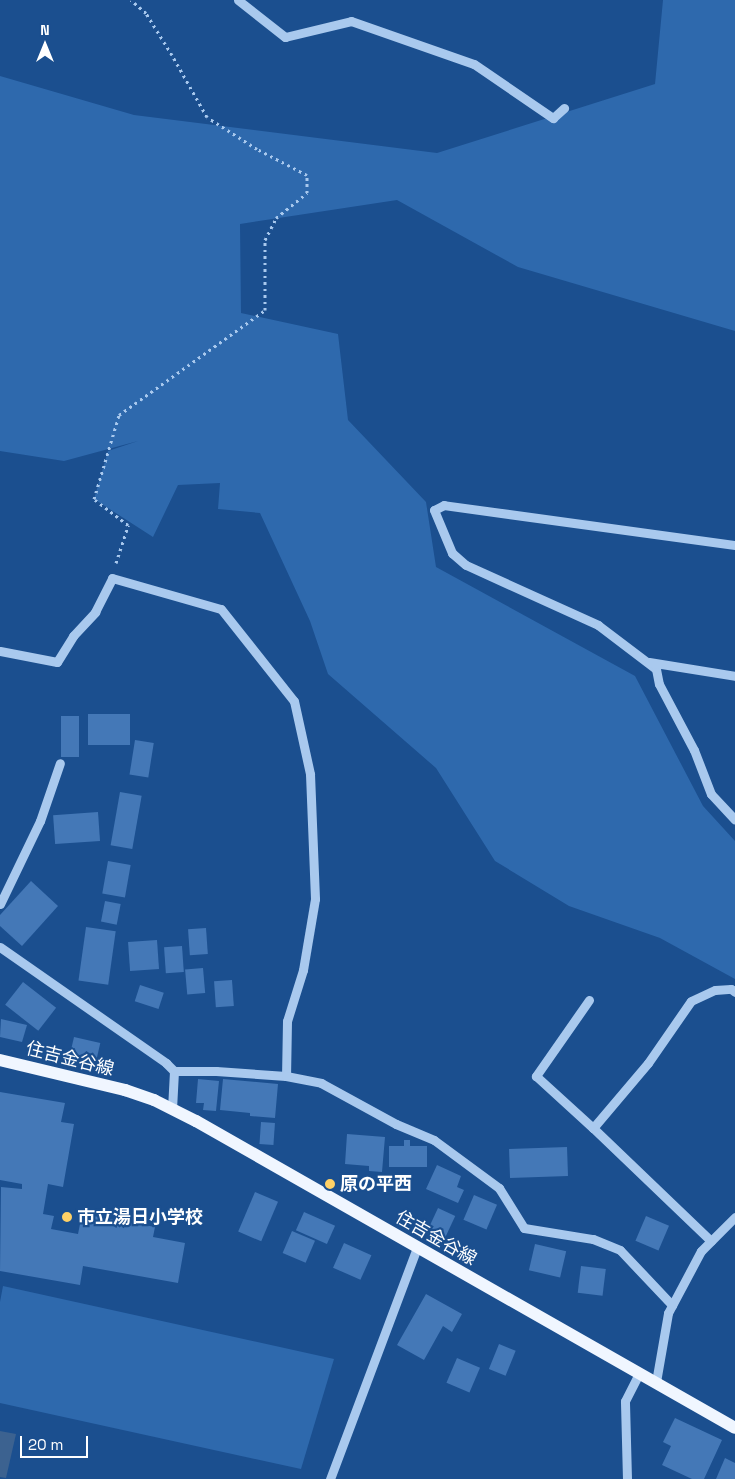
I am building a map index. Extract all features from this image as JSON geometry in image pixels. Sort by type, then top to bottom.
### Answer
[{"type":"main road","name":"住吉金谷線","points":[[0,1060],[125,1090],[172,1109],[735,1428]]},
{"type":"street","points":[[238,0],[285,37],[351,21],[474,64],[553,118],[564,108]]},
{"type":"street","points":[[735,545],[444,505],[434,510],[452,553],[466,565],[598,625],[656,669],[659,684],[694,750],[711,794],[735,820]]},
{"type":"street","points":[[0,651],[57,662],[73,636],[95,612],[112,578],[221,609],[294,701],[310,774],[316,898],[303,970],[287,1021],[286,1076]]},
{"type":"street","points":[[646,662],[735,676]]},
{"type":"street","points":[[0,904],[40,822],[60,763]]},
{"type":"street","points":[[0,947],[6,953],[132,1038],[174,1071],[216,1070],[286,1076],[321,1083],[396,1124],[434,1140],[499,1188],[524,1228],[593,1239],[620,1250],[672,1305]]},
{"type":"street","points":[[593,1128],[648,1063],[691,1001],[714,990],[731,989],[735,992]]},
{"type":"street","points":[[589,1000],[536,1076],[710,1241]]},
{"type":"street","points":[[172,1109],[174,1071]]},
{"type":"street","points":[[656,1382],[668,1313],[701,1251],[735,1217]]},
{"type":"street","points":[[330,1479],[417,1247]]},
{"type":"street","points":[[627,1479],[625,1401],[639,1373]]},
{"type":"path","points":[[112,578],[128,525],[94,499],[119,415],[265,310],[265,240],[276,218],[307,193],[306,175],[258,149],[207,117],[146,14],[131,0]]},
{"type":"shaded area","points":[[663,0],[735,0],[735,331],[518,267],[397,200],[240,224],[241,313],[338,334],[348,420],[426,502],[436,567],[635,676],[703,806],[735,841],[735,979],[660,938],[569,906],[495,861],[436,768],[328,674],[310,621],[260,513],[218,509],[220,483],[178,485],[153,537],[94,499],[108,451],[138,441],[64,461],[0,451],[0,76],[134,115],[437,153],[655,84]]},
{"type":"shaded area","points":[[3,1286],[334,1359],[301,1469],[0,1403],[0,1302]]},
{"type":"shaded area","points":[[0,1431],[16,1434],[6,1478],[0,1477]]},
{"type":"building","points":[[88,714],[130,714],[130,745],[88,745]]},
{"type":"building","points":[[61,716],[79,716],[79,757],[61,757]]},
{"type":"building","points":[[135,740],[154,743],[148,778],[130,775]]},
{"type":"building","points":[[120,792],[142,796],[132,849],[111,845]]},
{"type":"building","points":[[98,812],[100,841],[55,844],[53,815]]},
{"type":"building","points":[[108,861],[131,865],[125,897],[102,893]]},
{"type":"building","points":[[31,881],[58,906],[22,946],[0,926],[0,915]]},
{"type":"building","points":[[105,901],[121,904],[117,925],[101,922]]},
{"type":"building","points":[[86,927],[116,931],[108,985],[78,980]]},
{"type":"building","points":[[206,928],[208,954],[190,955],[188,929]]},
{"type":"building","points":[[157,940],[159,969],[130,971],[128,942]]},
{"type":"building","points":[[182,946],[184,972],[166,973],[164,947]]},
{"type":"building","points":[[203,968],[205,993],[187,994],[185,970]]},
{"type":"building","points":[[232,980],[234,1006],[216,1007],[214,981]]},
{"type":"building","points":[[23,982],[56,1008],[38,1031],[5,1005]]},
{"type":"building","points":[[140,985],[164,993],[159,1009],[135,1001]]},
{"type":"building","points":[[1,1019],[27,1025],[22,1042],[0,1037]]},
{"type":"building","points":[[74,1037],[100,1043],[96,1061],[70,1055]]},
{"type":"building","points":[[198,1079],[219,1081],[216,1111],[203,1110],[204,1103],[196,1103]]},
{"type":"building","points":[[223,1079],[278,1084],[275,1118],[250,1116],[250,1113],[220,1110]]},
{"type":"building","points":[[0,1092],[65,1103],[61,1122],[74,1124],[63,1187],[48,1184],[43,1214],[54,1216],[51,1229],[78,1234],[82,1214],[155,1227],[153,1237],[185,1243],[178,1283],[83,1266],[80,1285],[0,1271],[1,1187],[22,1189],[22,1184],[0,1180]]},
{"type":"building","points":[[261,1122],[275,1123],[273,1145],[259,1144]]},
{"type":"building","points":[[347,1134],[385,1137],[382,1172],[369,1171],[369,1166],[345,1164]]},
{"type":"building","points":[[404,1140],[410,1140],[410,1146],[427,1146],[427,1167],[389,1167],[389,1146],[404,1146]]},
{"type":"building","points":[[567,1147],[568,1176],[510,1178],[509,1149]]},
{"type":"building","points":[[437,1165],[461,1176],[457,1187],[464,1190],[458,1203],[426,1189]]},
{"type":"building","points":[[255,1192],[278,1202],[261,1241],[238,1232]]},
{"type":"building","points":[[474,1195],[497,1205],[486,1230],[463,1220]]},
{"type":"building","points":[[438,1208],[455,1216],[443,1241],[426,1233]]},
{"type":"building","points":[[304,1212],[335,1226],[327,1244],[296,1230]]},
{"type":"building","points":[[646,1216],[669,1226],[658,1251],[635,1241]]},
{"type":"building","points":[[292,1231],[315,1241],[306,1263],[283,1253]]},
{"type":"building","points":[[344,1243],[371,1255],[360,1280],[333,1268]]},
{"type":"building","points":[[535,1244],[566,1251],[560,1278],[529,1270]]},
{"type":"building","points":[[581,1266],[606,1269],[603,1296],[578,1293]]},
{"type":"building","points":[[426,1294],[462,1314],[452,1332],[443,1326],[424,1360],[397,1345]]},
{"type":"building","points":[[499,1344],[516,1351],[506,1376],[489,1369]]},
{"type":"building","points":[[457,1358],[480,1368],[469,1393],[446,1383]]},
{"type":"building","points":[[675,1418],[722,1440],[704,1479],[692,1479],[662,1465],[671,1446],[663,1442]]},
{"type":"building","points":[[725,1458],[735,1463],[735,1479],[716,1479]]},
{"type":"place","name":"原の平西","points":[[330,1184]]},
{"type":"place","name":"市立湯日小学校","points":[[67,1217]]}]
